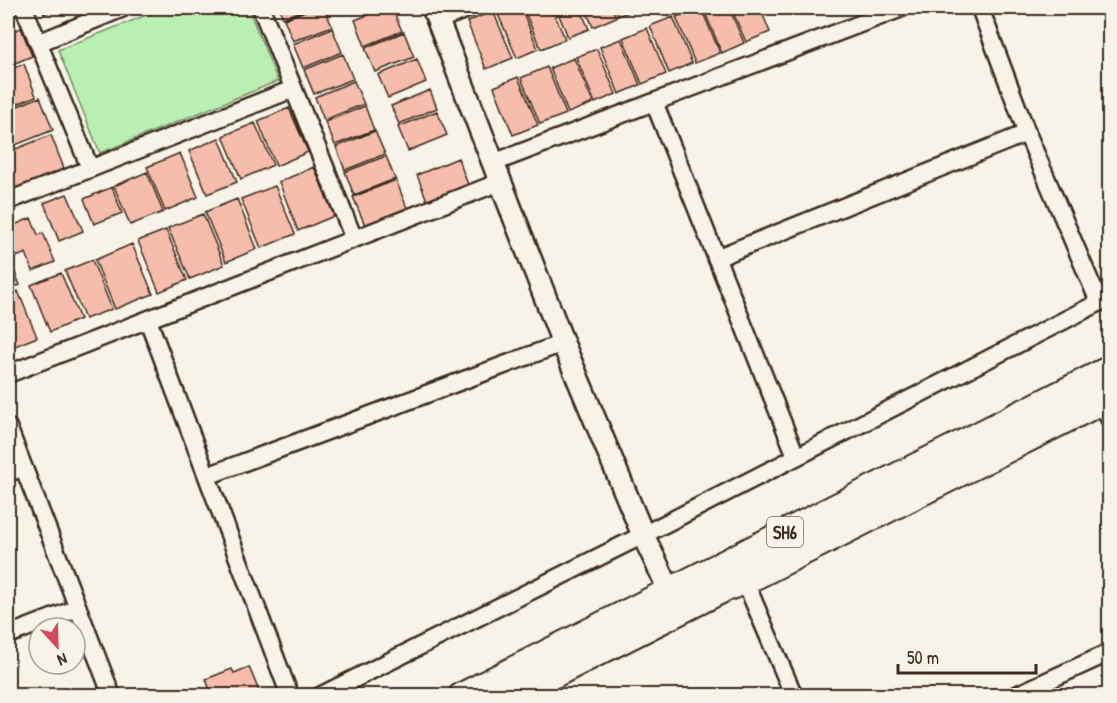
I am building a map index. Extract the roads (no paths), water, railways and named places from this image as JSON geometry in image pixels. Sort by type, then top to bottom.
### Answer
[{"type":"main road","name":"SH6","points":[[511,696],[675,601],[735,557],[1110,369]]},
{"type":"main road","name":"SH6","points":[[462,696],[675,601],[745,581],[1107,406]]},
{"type":"street","points":[[24,8],[90,168]]},
{"type":"street","points":[[38,43],[123,8]]},
{"type":"street","points":[[261,8],[354,239]]},
{"type":"street","points":[[470,8],[435,14],[562,343],[643,535],[675,601]]},
{"type":"street","points":[[8,374],[354,239],[654,102],[902,8]]},
{"type":"street","points":[[320,696],[643,535],[1104,300],[1028,133],[980,8]]},
{"type":"street","points":[[8,201],[293,88]]},
{"type":"street","points":[[654,102],[796,456]]},
{"type":"street","points":[[716,258],[1028,133]]},
{"type":"street","points":[[148,320],[290,696]]},
{"type":"street","points":[[207,476],[562,343]]},
{"type":"street","points":[[8,427],[15,470],[78,608],[112,696]]},
{"type":"street","points":[[735,557],[794,696]]},
{"type":"street","points":[[8,635],[78,608]]},
{"type":"street","points":[[1014,696],[1106,654]]}]
